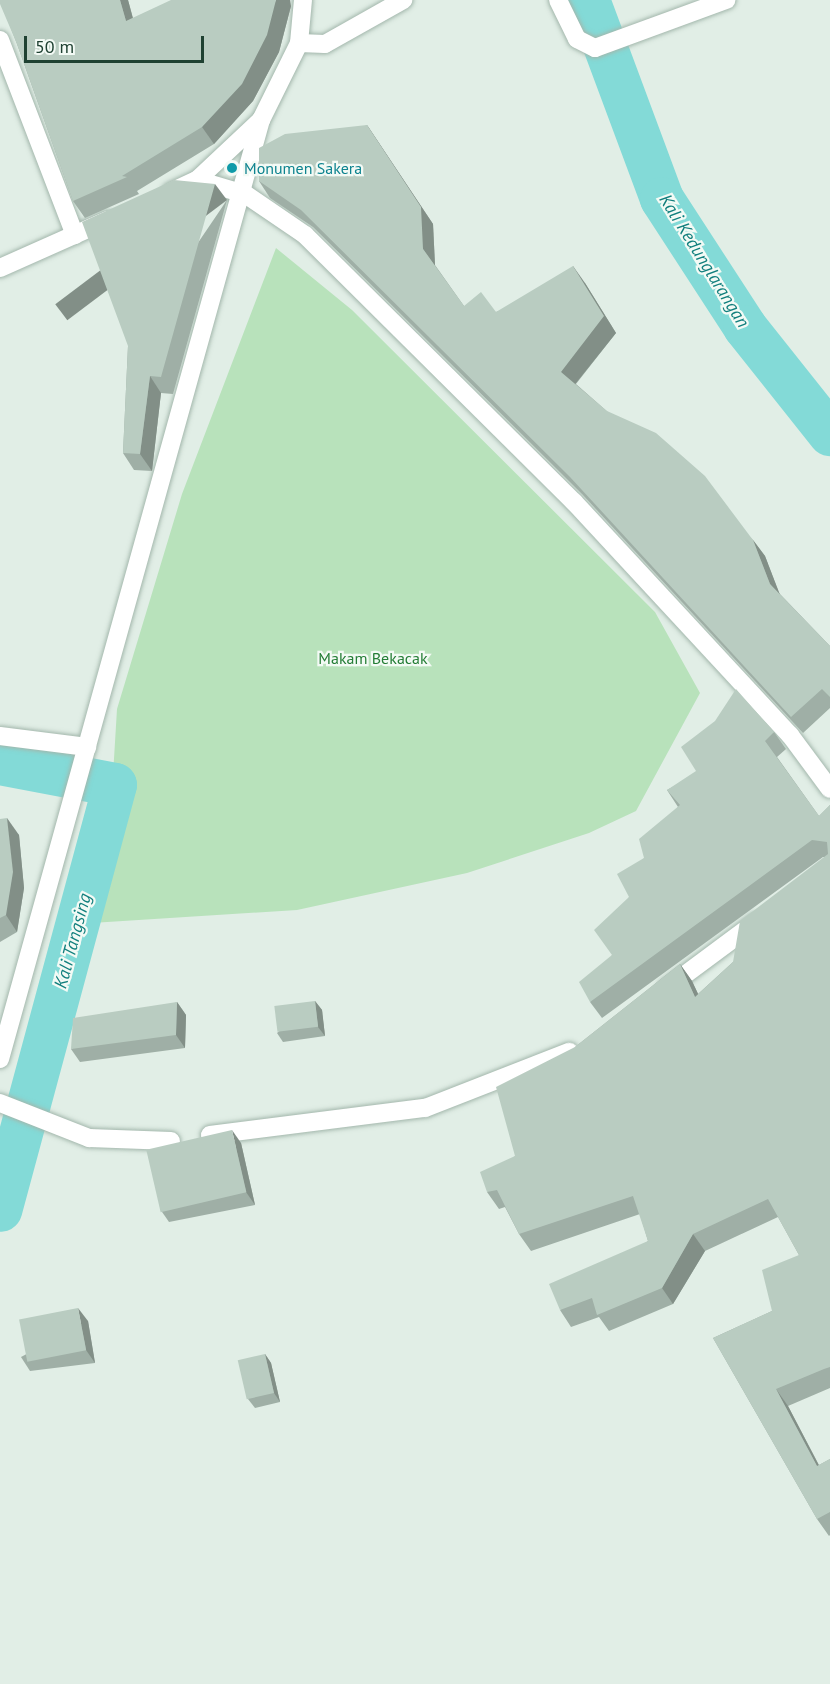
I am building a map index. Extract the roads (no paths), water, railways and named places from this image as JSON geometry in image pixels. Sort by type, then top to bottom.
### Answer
[{"type":"street","points":[[0,1059],[76,783],[245,194],[261,120],[300,43],[303,0]]},
{"type":"street","points":[[300,43],[325,44],[403,0]]},
{"type":"street","points":[[558,0],[577,39],[595,48],[726,0]]},
{"type":"street","points":[[0,40],[75,235]]},
{"type":"street","points":[[157,198],[197,180],[261,120]]},
{"type":"street","points":[[197,180],[245,194],[305,235],[574,502],[790,735],[830,789]]},
{"type":"street","points":[[0,268],[126,212]]},
{"type":"street","points":[[0,736],[86,750]]},
{"type":"street","points":[[649,1000],[774,909]]},
{"type":"street","points":[[4,1105],[39,1115],[89,1138],[161,1142],[425,1108],[587,1042]]},
{"type":"waterway","name":"Kali Kedunglarangan","points":[[588,0],[662,199],[745,327],[830,434]]},
{"type":"waterway","name":"Kali Tangsing","points":[[0,763],[115,785],[0,1210]]},
{"type":"place","name":"Monumen Sakera","points":[[232,168]]},
{"type":"park label","name":"Makam Bekacak","points":[[373,658]]}]
